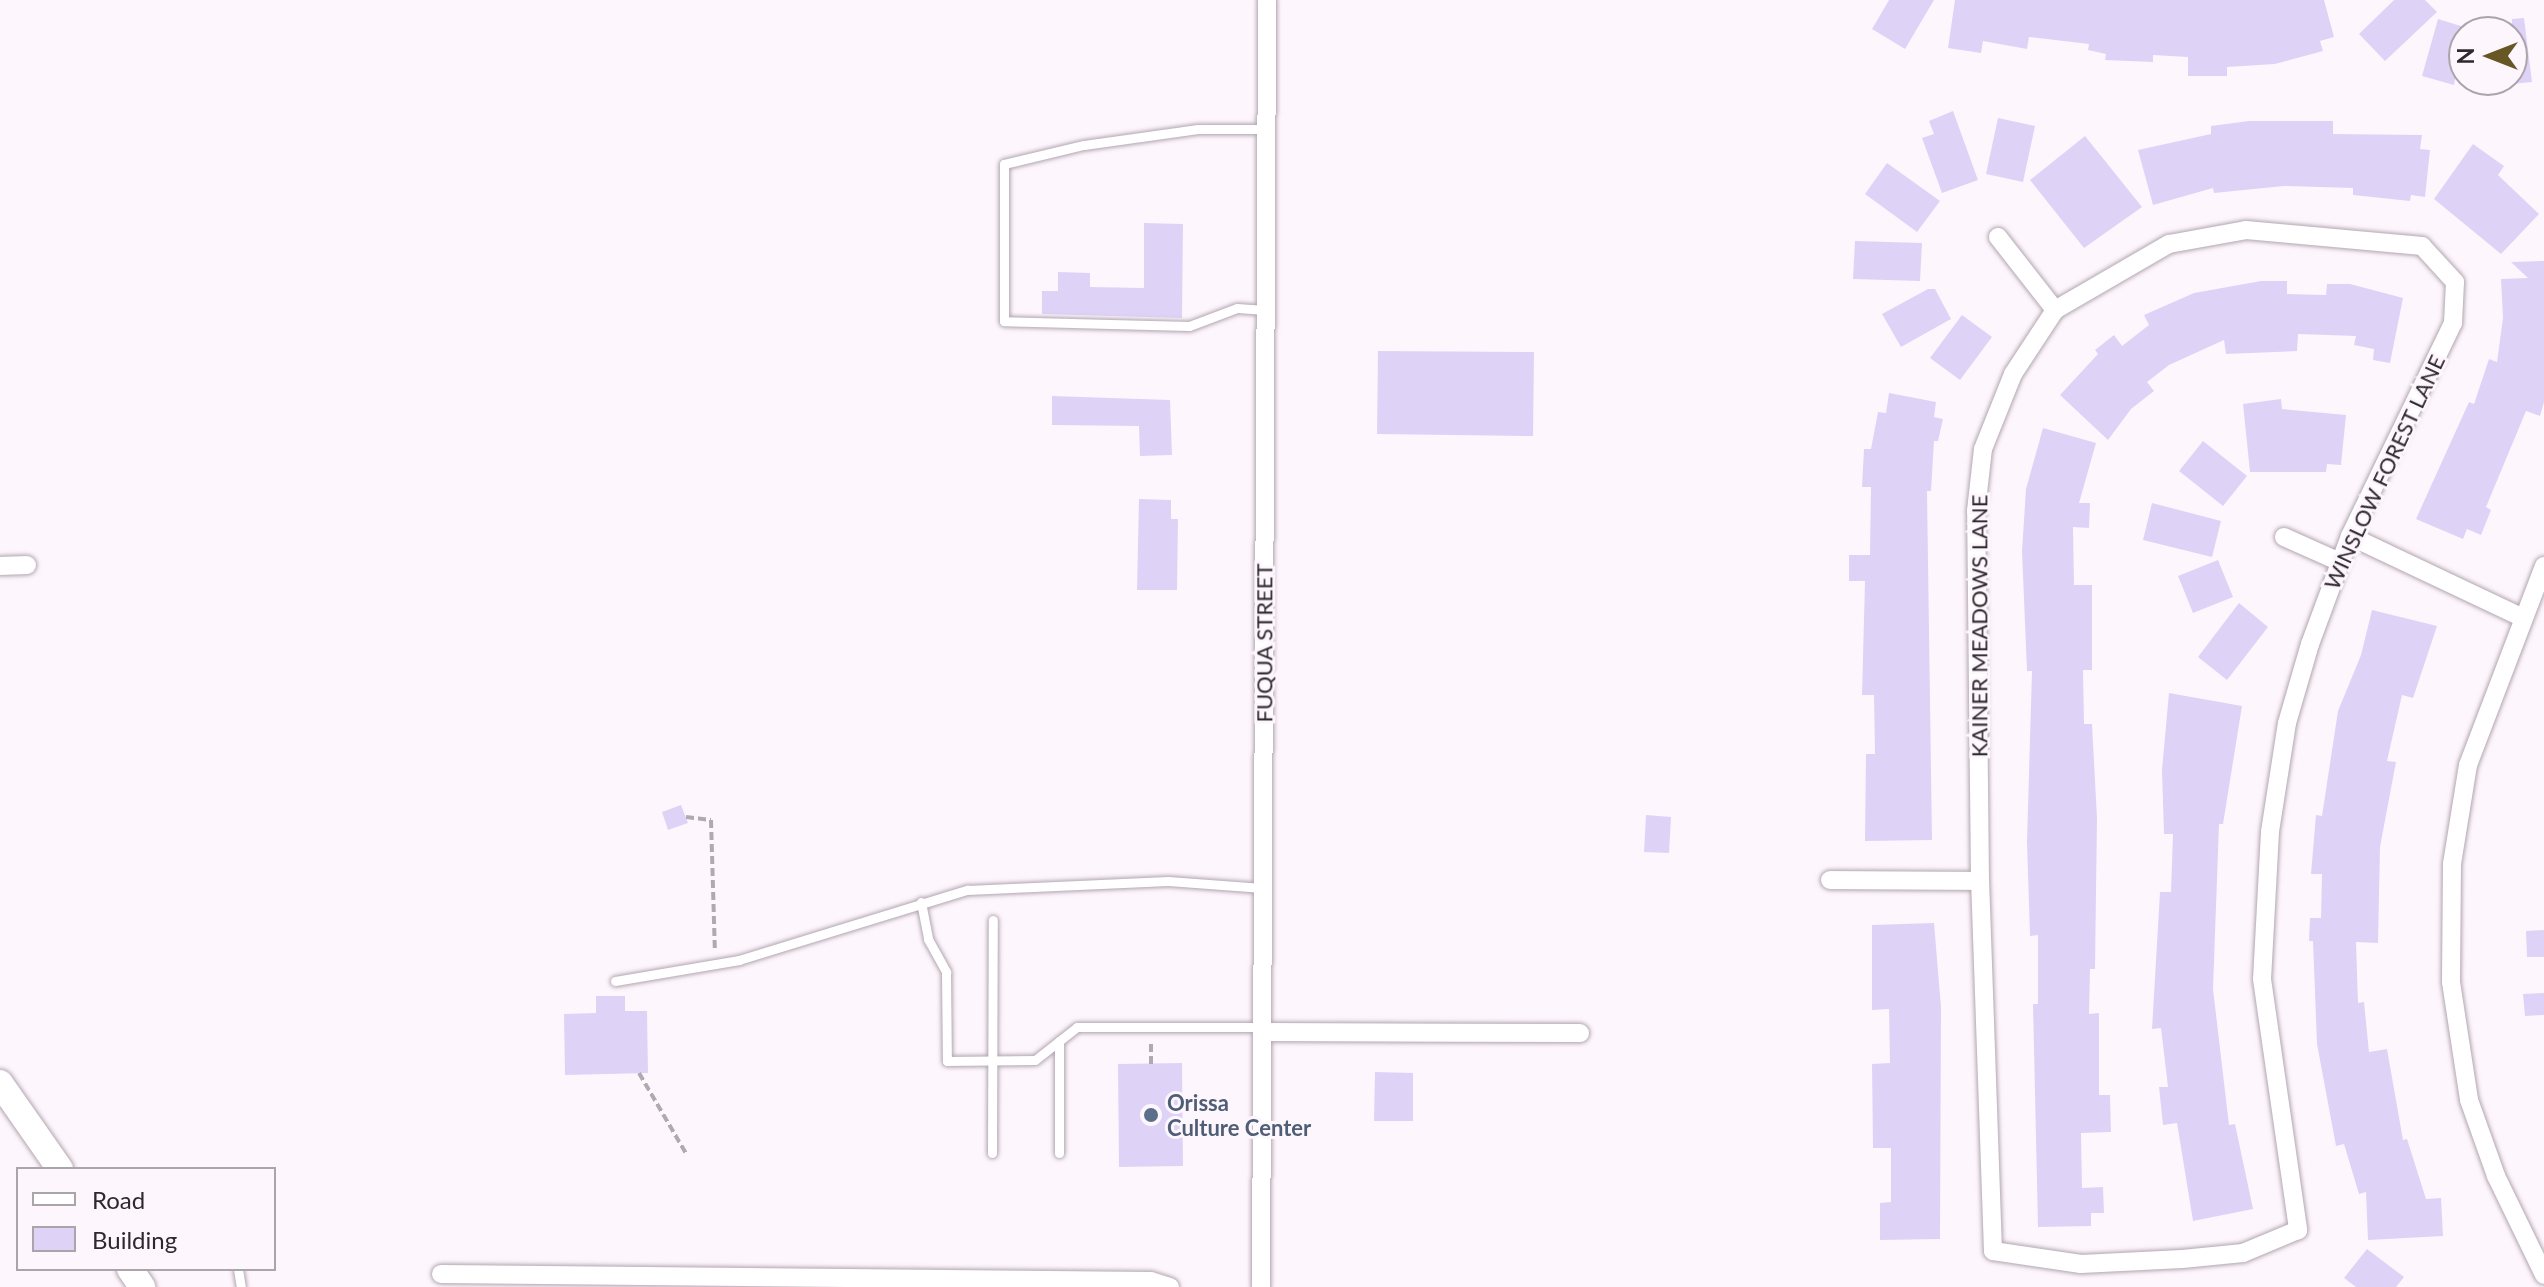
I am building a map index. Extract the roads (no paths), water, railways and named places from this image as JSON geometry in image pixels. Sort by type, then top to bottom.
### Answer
[{"type":"main road","points":[[0,1083],[59,1167]]},
{"type":"street","name":"FUQUA STREET","points":[[1261,1287],[1267,0]]},
{"type":"street","name":"KAINER MEADOWS LANE","points":[[1993,1251],[1980,881],[1976,511],[1983,449],[2013,374],[2055,310],[2169,244],[2246,230],[2422,246],[2455,282]]},
{"type":"street","points":[[1998,237],[2055,310]]},
{"type":"street","name":"WINSLOW FOREST LANE","points":[[1993,1251],[2081,1264],[2182,1259],[2243,1253],[2298,1230],[2262,979],[2270,832],[2287,723],[2350,536],[2453,323],[2455,282]]},
{"type":"street","points":[[2350,536],[2521,617]]},
{"type":"street","points":[[2284,537],[2340,562]]},
{"type":"street","points":[[0,566],[27,565]]},
{"type":"street","points":[[2544,566],[2521,617],[2468,765],[2452,864],[2451,982],[2469,1100],[2496,1176],[2544,1275]]},
{"type":"street","points":[[1830,880],[1980,881]]},
{"type":"street","points":[[1262,1029],[1580,1033]]},
{"type":"street","points":[[441,1274],[525,1281],[1151,1281],[1170,1287]]},
{"type":"lane","points":[[1265,310],[1237,308],[1189,326],[1004,321],[1004,164],[1084,145],[1184,131],[1266,129]]},
{"type":"lane","points":[[615,981],[739,960],[967,890],[1022,885],[1168,881],[1263,888]]},
{"type":"lane","points":[[921,902],[928,939],[946,972],[947,1061],[1035,1060],[1077,1027],[1262,1029]]},
{"type":"lane","points":[[992,1153],[993,920]]},
{"type":"lane","points":[[1059,1041],[1059,1153]]},
{"type":"place","name":"Orissa Culture Center","points":[[1151,1115]]}]
